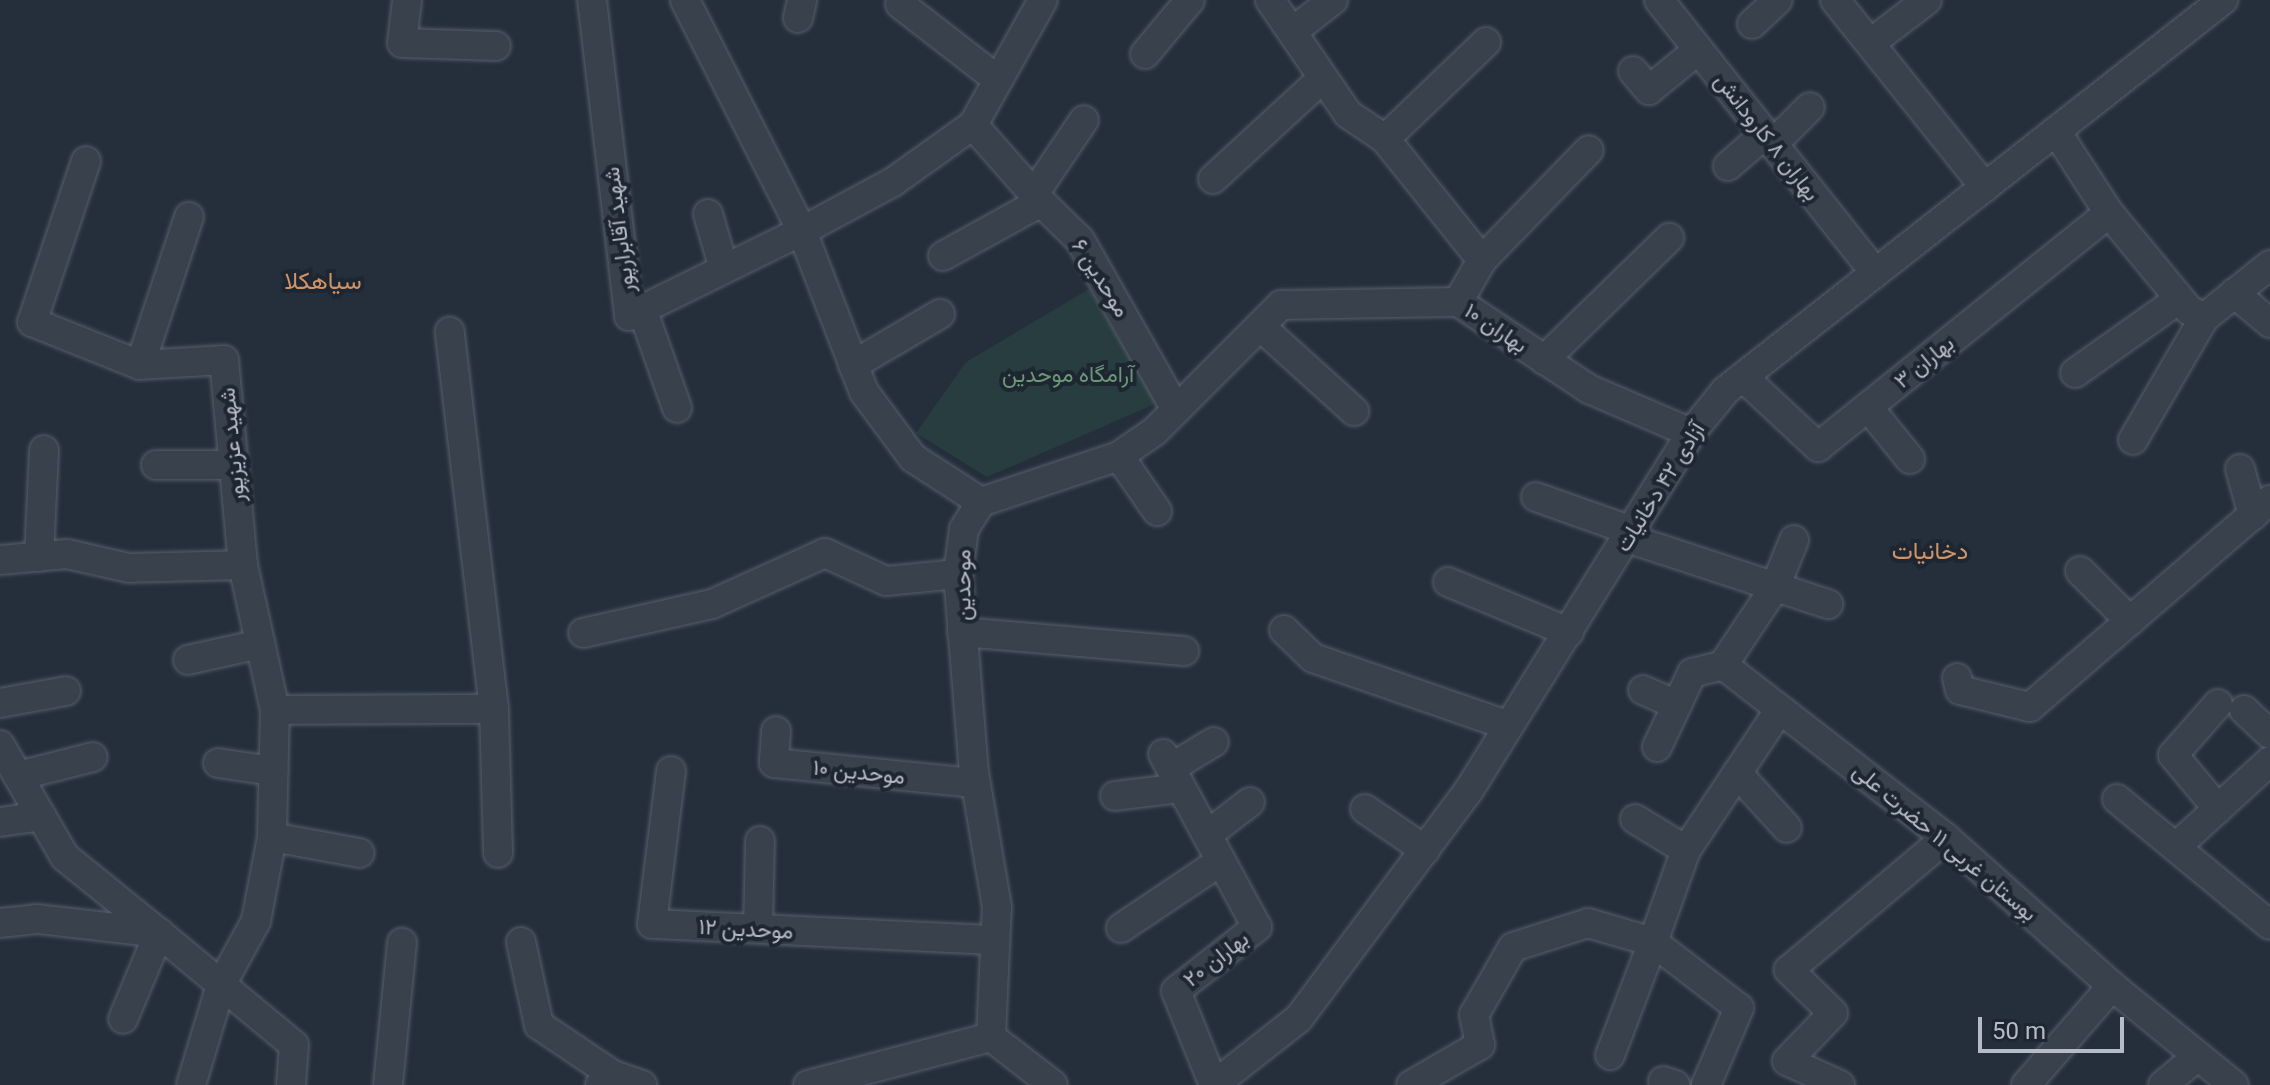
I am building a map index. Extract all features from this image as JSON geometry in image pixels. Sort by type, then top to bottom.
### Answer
[{"type":"street","points":[[407,0],[402,43],[496,46]]},
{"type":"street","name":"شهید آقابرارپور","points":[[592,0],[629,316],[802,231],[893,182],[973,125]]},
{"type":"street","points":[[685,0],[802,231],[864,392],[913,458],[981,502],[1119,456],[1155,431],[1260,326],[1354,411]]},
{"type":"street","points":[[973,125],[1043,0]]},
{"type":"street","points":[[1145,54],[1190,0]]},
{"type":"street","points":[[1270,0],[1348,114],[1385,139],[1482,260]]},
{"type":"street","points":[[1292,32],[1333,0]]},
{"type":"street","name":"بهاران ۸ کارودانش","points":[[1659,0],[1875,273]]},
{"type":"street","points":[[1752,24],[1778,0]]},
{"type":"street","points":[[1835,0],[1872,42],[1985,187]]},
{"type":"street","points":[[1872,42],[1927,0]]},
{"type":"street","name":"آزادی ۴۲ دخانیات","points":[[1214,1085],[1299,1018],[1425,850],[1469,790],[1691,433],[1726,390],[2223,0]]},
{"type":"street","points":[[900,4],[998,80]]},
{"type":"street","points":[[1385,139],[1486,42]]},
{"type":"street","points":[[1633,71],[1649,90],[1698,50]]},
{"type":"street","points":[[1213,179],[1323,78]]},
{"type":"street","points":[[1728,166],[1810,107]]},
{"type":"street","points":[[943,256],[1038,198],[1084,120]]},
{"type":"street","name":"موحدین ۶","points":[[973,125],[1080,240],[1176,410]]},
{"type":"street","points":[[2056,131],[2109,213],[2179,299],[2204,318]]},
{"type":"street","points":[[1458,302],[1482,260],[1589,150]]},
{"type":"street","name":"شهید عزیزپور","points":[[86,161],[32,322],[140,365],[224,360],[243,565],[275,710],[272,837],[256,921],[221,985],[191,1085]]},
{"type":"street","name":"بهاران ۳","points":[[1743,377],[1818,447],[2109,213]]},
{"type":"street","points":[[708,214],[724,269]]},
{"type":"street","points":[[140,365],[189,217]]},
{"type":"street","points":[[1544,360],[1669,238]]},
{"type":"street","points":[[2133,440],[2204,318],[2270,265]]},
{"type":"street","points":[[2234,293],[2270,323]]},
{"type":"street","points":[[2075,373],[2179,299]]},
{"type":"street","name":"بهاران ۱۰","points":[[1260,326],[1281,305],[1458,302],[1589,389],[1691,433]]},
{"type":"street","points":[[642,309],[677,408]]},
{"type":"street","points":[[853,365],[940,314]]},
{"type":"street","points":[[450,332],[494,709],[498,853]]},
{"type":"street","points":[[1868,407],[1910,459]]},
{"type":"street","points":[[39,557],[44,450]]},
{"type":"street","points":[[1119,456],[1157,511]]},
{"type":"street","points":[[156,465],[234,465]]},
{"type":"street","points":[[1957,678],[1960,690],[2030,707],[2262,508],[2240,469]]},
{"type":"street","points":[[1536,497],[1828,604]]},
{"type":"street","name":"موحدین","points":[[981,502],[964,529],[958,574],[975,783],[997,907],[991,1037]]},
{"type":"street","points":[[1657,747],[1692,673],[1723,665],[1775,587],[1794,540]]},
{"type":"street","points":[[583,633],[712,604],[825,553],[886,581],[958,574]]},
{"type":"street","points":[[0,560],[67,554],[129,568],[243,565]]},
{"type":"street","points":[[2080,571],[2130,621]]},
{"type":"street","points":[[1448,582],[1569,632]]},
{"type":"street","points":[[1284,630],[1313,658],[1509,726]]},
{"type":"street","points":[[962,632],[1184,651]]},
{"type":"street","points":[[188,660],[260,644]]},
{"type":"street","name":"بوستان غربی ۱۱ حضرت علی","points":[[1723,665],[1946,838],[2112,986],[2234,1085]]},
{"type":"street","points":[[1643,690],[1677,705]]},
{"type":"street","points":[[0,703],[66,691]]},
{"type":"street","points":[[2218,809],[2173,755],[2231,707],[2270,734]]},
{"type":"street","points":[[275,710],[494,709]]},
{"type":"street","points":[[1610,1055],[1686,850],[1780,709]]},
{"type":"street","name":"موحدین ۱۰","points":[[776,731],[774,763],[975,783]]},
{"type":"street","points":[[1115,796],[1172,770],[1214,742]]},
{"type":"street","points":[[0,745],[65,857],[294,1045],[291,1085]]},
{"type":"street","points":[[18,776],[93,757]]},
{"type":"street","points":[[2176,847],[2270,761]]},
{"type":"street","points":[[218,763],[273,771]]},
{"type":"street","name":"بهاران ۲۰","points":[[1172,770],[1257,927],[1176,991],[1214,1085]]},
{"type":"street","name":"موحدین ۱۲","points":[[671,771],[652,924],[994,940]]},
{"type":"street","points":[[1737,773],[1787,828]]},
{"type":"street","points":[[2117,799],[2270,925]]},
{"type":"street","points":[[1207,835],[1250,802]]},
{"type":"street","points":[[1365,809],[1425,850]]},
{"type":"street","points":[[0,822],[42,816]]},
{"type":"street","points":[[1635,819],[1686,850]]},
{"type":"street","points":[[272,837],[360,853]]},
{"type":"street","points":[[1840,1085],[1787,1061],[1833,1013],[1789,970],[1946,838]]},
{"type":"street","points":[[758,929],[760,841]]},
{"type":"street","points":[[1121,928],[1221,861]]},
{"type":"street","points":[[0,923],[37,919],[159,933]]},
{"type":"street","points":[[1411,1085],[1480,1045],[1474,1015],[1513,947],[1588,923],[1653,942],[1739,1008],[1706,1085]]},
{"type":"street","points":[[123,1019],[159,933]]},
{"type":"street","points":[[521,942],[539,1025],[606,1080],[642,1085]]},
{"type":"street","points":[[388,1085],[402,943]]},
{"type":"street","points":[[2026,1085],[2112,986]]},
{"type":"street","points":[[808,1085],[991,1037],[1053,1085]]},
{"type":"street","points":[[2163,1085],[2198,1056]]},
{"type":"green space","name":"آرامگاه موحدین","points":[[1089,289],[1157,403],[987,477],[916,433],[966,362]]},
{"type":"district","name":"سیاهکلا","points":[[323,282]]},
{"type":"district","name":"دخانیات","points":[[1930,552]]}]
